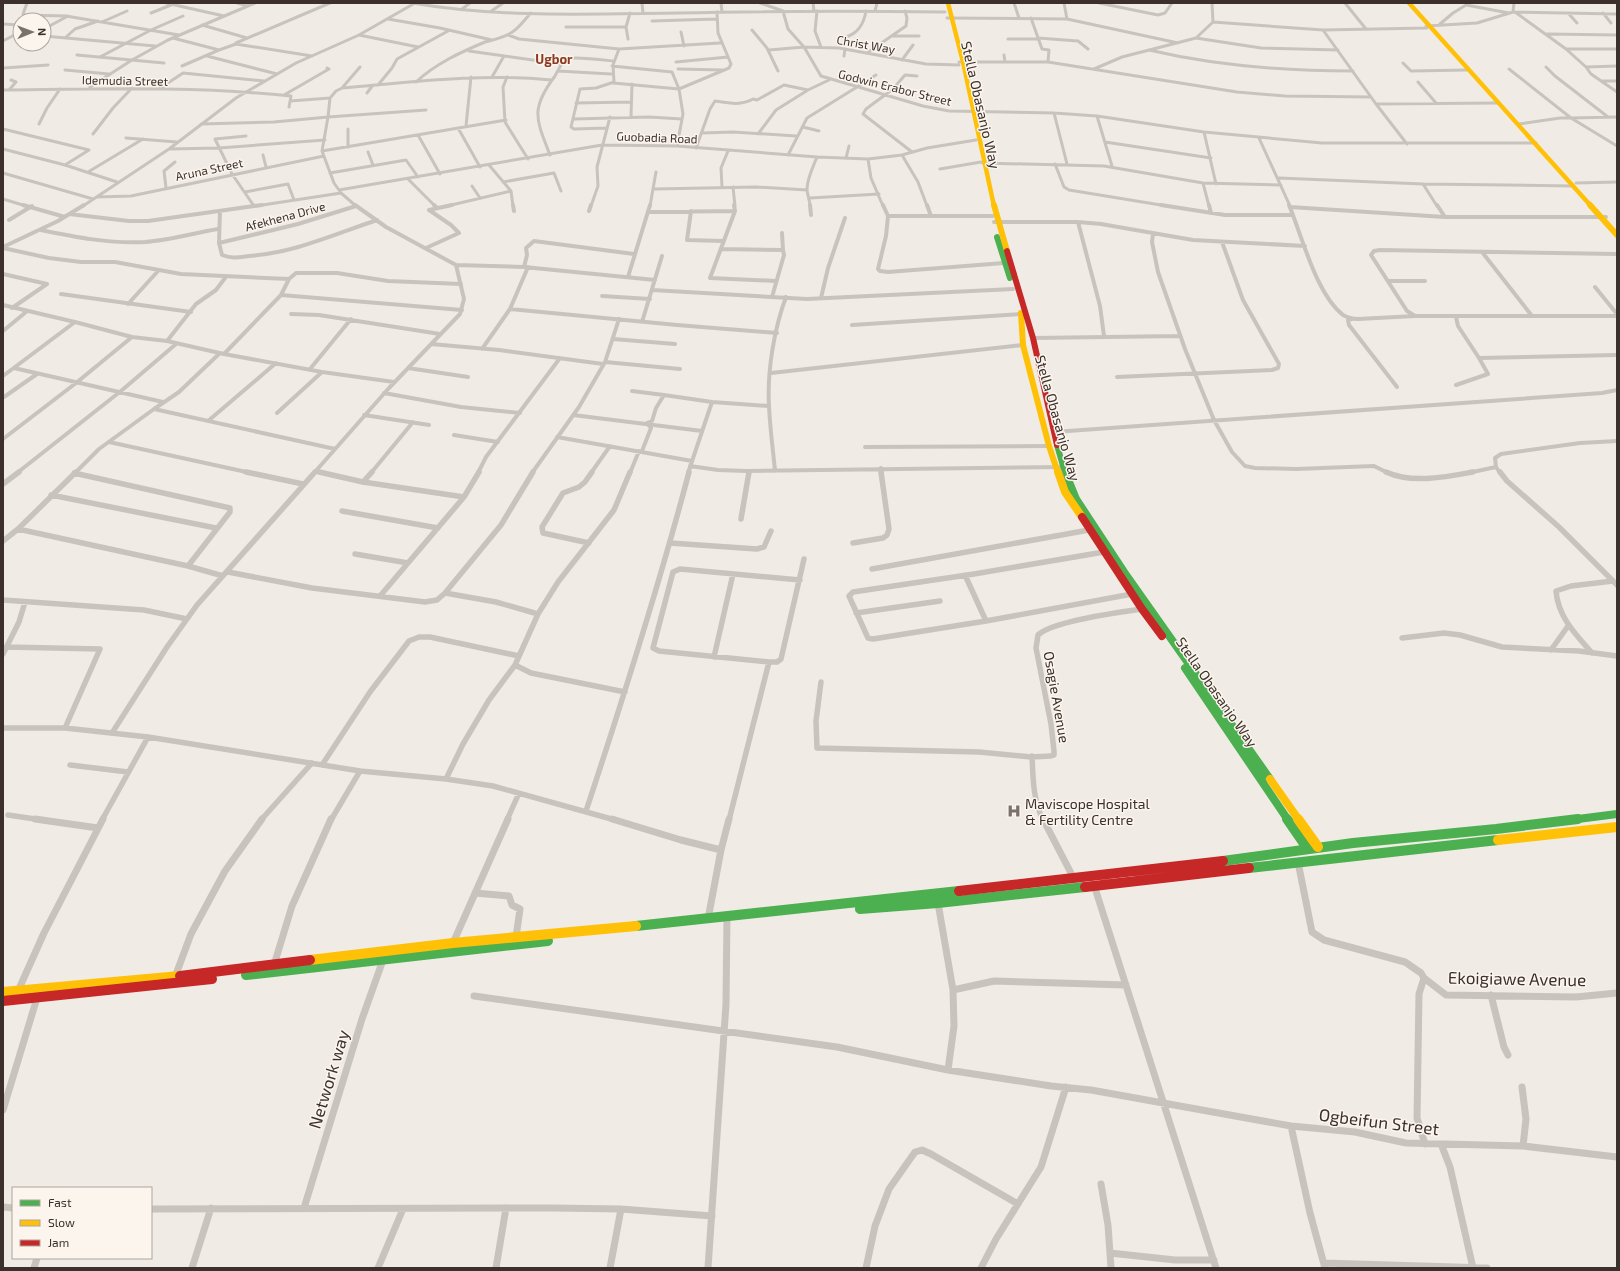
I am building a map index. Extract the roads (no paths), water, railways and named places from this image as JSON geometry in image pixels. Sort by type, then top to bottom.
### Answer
[{"type":"main road","name":"Stella Obasanjo Way","points":[[942,3],[948,16],[972,112],[1004,263],[1013,284],[1021,314],[1023,345],[1049,446],[1059,467],[1065,492],[1142,609],[1169,644],[1307,848]]},
{"type":"main road","points":[[948,3],[948,16]]},
{"type":"main road","points":[[1408,3],[1427,26],[1536,143],[1536,147],[1603,217],[1617,235]]},
{"type":"main road","points":[[1603,217],[1617,228]]},
{"type":"main road","points":[[995,220],[1013,284],[1032,338],[1054,432],[1059,467],[1076,499],[1124,572],[1318,847]]},
{"type":"main road","points":[[3,1001],[173,984],[383,960],[1073,877],[1210,863],[1307,848],[1496,829],[1617,814]]},
{"type":"main road","points":[[3,992],[175,977],[453,943],[516,937],[708,919],[727,919],[938,903],[1617,827]]},
{"type":"street","points":[[28,3],[23,14],[24,15],[69,16],[179,35]]},
{"type":"street","points":[[166,3],[224,16]]},
{"type":"street","points":[[237,3],[248,6]]},
{"type":"street","points":[[89,88],[155,46],[255,3]]},
{"type":"street","points":[[182,66],[330,3]]},
{"type":"street","points":[[3,247],[67,216],[97,197],[117,182],[169,149],[236,98],[264,81],[312,56],[359,35],[413,3],[490,12],[531,14],[905,11],[948,16],[1067,18],[1178,43]]},
{"type":"street","points":[[448,8],[454,3]]},
{"type":"street","points":[[462,9],[470,3]]},
{"type":"street","points":[[490,12],[503,3]]},
{"type":"street","points":[[642,3],[643,13]]},
{"type":"street","points":[[721,3],[722,12]]},
{"type":"street","points":[[760,3],[784,11]]},
{"type":"street","points":[[813,3],[818,20],[815,31],[822,47]]},
{"type":"street","points":[[874,11],[877,3]]},
{"type":"street","points":[[1014,3],[1019,18]]},
{"type":"street","points":[[1064,3],[1067,18]]},
{"type":"street","points":[[1099,3],[1158,15],[1165,13],[1172,3]]},
{"type":"street","points":[[1212,3],[1213,22]]},
{"type":"street","points":[[1345,3],[1366,29]]},
{"type":"street","points":[[1512,12],[1514,3]]},
{"type":"street","points":[[1440,24],[1467,4],[1512,12],[1617,14]]},
{"type":"street","points":[[151,13],[172,5]]},
{"type":"street","points":[[65,38],[75,29],[127,11]]},
{"type":"street","name":"Godwin Erabor Street","points":[[784,11],[788,29],[804,47],[817,72],[821,76],[829,80],[923,106],[972,112],[1054,113],[1097,116],[1204,132],[1322,144],[1536,143]]},
{"type":"street","points":[[846,37],[854,34],[858,30],[864,20],[866,11]]},
{"type":"street","points":[[867,53],[906,26],[907,18],[905,11]]},
{"type":"street","points":[[607,128],[574,129],[572,127],[580,89],[596,88],[613,83],[679,89],[731,66],[720,43],[716,19],[717,12]]},
{"type":"street","points":[[1196,38],[1213,22],[1293,29],[1366,29],[1477,23],[1512,12]]},
{"type":"street","points":[[1512,12],[1566,49],[1591,74],[1617,92]]},
{"type":"street","points":[[628,39],[626,27],[630,13]]},
{"type":"street","points":[[1568,13],[1577,23]]},
{"type":"street","points":[[1603,13],[1610,23]]},
{"type":"street","points":[[416,82],[430,70],[492,40],[508,35],[531,14]]},
{"type":"street","points":[[52,26],[69,16]]},
{"type":"street","points":[[100,57],[151,30],[183,16]]},
{"type":"street","points":[[1031,18],[1042,49],[1049,50],[1048,62]]},
{"type":"street","points":[[388,19],[492,40]]},
{"type":"street","points":[[652,21],[716,19]]},
{"type":"street","points":[[202,25],[247,38]]},
{"type":"street","points":[[566,27],[626,27]]},
{"type":"street","points":[[752,30],[769,50],[778,71]]},
{"type":"street","points":[[1323,30],[1376,104],[1407,144]]},
{"type":"street","points":[[378,85],[392,68],[397,59],[448,31]]},
{"type":"street","points":[[681,32],[684,46]]},
{"type":"street","points":[[1546,34],[1617,35]]},
{"type":"street","points":[[359,35],[419,47]]},
{"type":"street","points":[[508,35],[519,39],[619,49],[720,43]]},
{"type":"street","points":[[3,41],[12,36]]},
{"type":"street","points":[[890,36],[919,36]]},
{"type":"street","points":[[52,37],[155,46]]},
{"type":"street","points":[[173,38],[219,50]]},
{"type":"street","points":[[1008,39],[1038,38],[1078,41],[1088,49]]},
{"type":"street","points":[[1094,70],[1122,57],[1196,38],[1261,48],[1338,50]]},
{"type":"street","points":[[236,44],[312,56]]},
{"type":"street","points":[[902,60],[913,45]]},
{"type":"street","name":"Christ Way","points":[[769,50],[804,47],[845,49],[926,64],[1048,62],[1237,92],[1285,96],[1371,97]]},
{"type":"street","points":[[613,83],[611,74],[612,66],[619,49]]},
{"type":"street","points":[[844,56],[845,49]]},
{"type":"street","points":[[1566,49],[1617,49]]},
{"type":"street","points":[[1149,50],[1197,61],[1231,66],[1304,71],[1353,71]]},
{"type":"street","points":[[468,51],[561,64]]},
{"type":"street","points":[[77,55],[164,63]]},
{"type":"street","points":[[1004,55],[1006,62]]},
{"type":"street","points":[[208,56],[277,74]]},
{"type":"street","points":[[492,78],[504,56]]},
{"type":"street","points":[[676,62],[728,57]]},
{"type":"street","points":[[550,154],[542,136],[538,104],[561,64],[565,59],[569,58],[613,61]]},
{"type":"street","points":[[1403,63],[1411,71],[1470,73]]},
{"type":"street","points":[[3,68],[48,65]]},
{"type":"street","points":[[612,66],[672,72],[679,89],[682,119],[677,146]]},
{"type":"street","points":[[1586,68],[1617,66]]},
{"type":"street","points":[[342,88],[360,67]]},
{"type":"street","points":[[1546,67],[1555,76],[1608,117]]},
{"type":"street","points":[[283,95],[329,69],[327,68]]},
{"type":"street","points":[[678,69],[724,70]]},
{"type":"street","points":[[1509,69],[1571,118],[1617,146]]},
{"type":"street","points":[[65,70],[110,74]]},
{"type":"street","points":[[558,71],[611,74]]},
{"type":"street","points":[[159,89],[183,73],[264,81]]},
{"type":"street","points":[[788,155],[796,136],[808,118],[876,75]]},
{"type":"street","points":[[912,152],[863,114],[866,109],[887,95],[905,75],[917,76]]},
{"type":"street","points":[[466,126],[471,77]]},
{"type":"street","points":[[551,80],[507,77],[471,77],[342,88],[336,91],[330,98],[324,140],[323,154],[330,173],[340,191],[356,206],[403,236],[456,265],[526,267],[655,280]]},
{"type":"street","points":[[507,77],[503,87],[502,97],[506,120],[505,122],[528,159]]},
{"type":"street","points":[[3,96],[6,90],[16,82],[11,80]]},
{"type":"street","points":[[758,134],[776,110],[808,90],[829,80]]},
{"type":"street","points":[[1602,81],[1617,81]]},
{"type":"street","points":[[1418,82],[1436,103]]},
{"type":"street","points":[[631,117],[632,84]]},
{"type":"street","points":[[367,94],[373,85]]},
{"type":"street","points":[[696,148],[710,109],[715,101],[734,104],[748,102],[753,99],[757,100],[784,85],[808,90]]},
{"type":"street","points":[[93,134],[113,108],[132,88]]},
{"type":"street","name":"Idemudia Street","points":[[6,90],[132,88],[248,91],[283,95]]},
{"type":"street","points":[[39,124],[47,108],[60,89]]},
{"type":"street","points":[[283,95],[291,96],[289,107]]},
{"type":"street","points":[[290,101],[330,98]]},
{"type":"street","points":[[576,103],[631,102]]},
{"type":"street","points":[[1376,104],[1498,103]]},
{"type":"street","points":[[201,124],[274,122],[426,110]]},
{"type":"street","points":[[1054,113],[1067,164]]},
{"type":"street","points":[[1097,116],[1112,166]]},
{"type":"street","points":[[589,211],[598,186],[597,167],[610,117]]},
{"type":"street","points":[[574,119],[631,117],[682,119]]},
{"type":"street","points":[[1519,124],[1560,118],[1617,117]]},
{"type":"street","name":"Aruna Street","points":[[97,197],[131,196],[266,167],[348,147],[506,120]]},
{"type":"street","points":[[803,127],[819,131]]},
{"type":"street","points":[[458,128],[480,167]]},
{"type":"street","points":[[3,129],[89,150],[65,164]]},
{"type":"street","points":[[348,129],[348,147]]},
{"type":"street","points":[[702,133],[728,132],[796,136]]},
{"type":"street","points":[[1204,132],[1216,184]]},
{"type":"street","points":[[418,135],[440,174]]},
{"type":"street","points":[[246,136],[216,138],[219,148],[232,174],[254,206]]},
{"type":"street","name":"Guobadia Road","points":[[3,199],[67,216],[148,221],[294,200],[602,145],[677,146],[817,157],[868,158],[902,155],[977,137]]},
{"type":"street","points":[[126,138],[177,142]]},
{"type":"street","points":[[1259,138],[1279,178],[1314,269],[1329,299],[1341,314],[1352,319],[1378,319],[1415,316],[1456,317],[1617,315]]},
{"type":"street","points":[[88,172],[144,139]]},
{"type":"street","points":[[169,149],[219,148],[324,140]]},
{"type":"street","points":[[1105,142],[1211,158]]},
{"type":"street","points":[[846,158],[849,146]]},
{"type":"street","points":[[3,149],[65,164],[117,182]]},
{"type":"street","points":[[722,187],[719,172],[721,164],[728,151]]},
{"type":"street","points":[[368,152],[373,165]]},
{"type":"street","points":[[263,155],[266,167]]},
{"type":"street","points":[[902,155],[918,182],[928,204],[931,216]]},
{"type":"street","points":[[811,215],[810,198],[807,190],[810,175],[817,157]]},
{"type":"street","points":[[868,158],[871,178],[888,216],[886,236],[878,269],[880,271],[888,272],[1004,263]]},
{"type":"street","points":[[330,173],[406,160],[418,177]]},
{"type":"street","points":[[166,188],[164,171],[175,162]]},
{"type":"street","points":[[940,169],[983,163],[1112,166],[1203,183],[1281,186]]},
{"type":"street","points":[[1055,164],[1064,187],[1069,190],[1224,215],[1293,215]]},
{"type":"street","points":[[489,165],[511,191],[514,211]]},
{"type":"street","points":[[628,277],[634,254],[649,212],[655,189],[656,172]]},
{"type":"street","points":[[3,173],[93,199]]},
{"type":"street","points":[[503,182],[554,173],[561,191]]},
{"type":"street","points":[[1279,178],[1423,184],[1574,185],[1617,182]]},
{"type":"street","points":[[408,179],[437,208]]},
{"type":"street","points":[[1203,183],[1211,213]]},
{"type":"street","points":[[244,192],[288,184],[294,200]]},
{"type":"street","points":[[1423,184],[1445,217]]},
{"type":"street","points":[[472,186],[480,198]]},
{"type":"street","points":[[734,187],[735,211],[710,278],[776,282]]},
{"type":"street","points":[[655,189],[734,187],[807,190]]},
{"type":"street","points":[[426,248],[459,233],[429,210],[511,191]]},
{"type":"street","points":[[810,198],[879,194]]},
{"type":"street","points":[[9,220],[32,206]]},
{"type":"street","name":"Afekhena Drive","points":[[219,243],[298,224],[356,206]]},
{"type":"street","points":[[1290,208],[1445,217],[1603,217]]},
{"type":"street","points":[[220,211],[218,229],[219,243],[224,256],[248,257],[269,255],[287,251],[377,220]]},
{"type":"street","points":[[691,211],[687,240],[723,242]]},
{"type":"street","points":[[649,212],[735,211]]},
{"type":"street","points":[[888,216],[931,216],[995,220],[1078,222],[1100,224],[1193,240],[1305,246]]},
{"type":"street","points":[[821,298],[828,268],[845,218]]},
{"type":"street","points":[[1078,222],[1100,306],[1104,336]]},
{"type":"street","points":[[40,230],[88,238],[127,242],[146,242],[218,229]]},
{"type":"street","points":[[772,297],[784,254],[782,233]]},
{"type":"street","points":[[1153,234],[1152,242],[1158,272],[1180,336],[1214,420],[1236,457],[1245,466],[1255,468],[1296,469],[1374,466],[1391,475],[1440,478],[1496,467]]},
{"type":"street","points":[[482,348],[510,309],[526,267],[526,248],[534,241],[634,254]]},
{"type":"street","points":[[3,242],[8,244]]},
{"type":"street","points":[[1117,377],[1272,370],[1278,368],[1279,364],[1243,300],[1222,242]]},
{"type":"street","points":[[3,247],[55,259],[92,263],[106,261],[116,262],[158,271],[225,278],[289,279]]},
{"type":"street","points":[[721,249],[783,250]]},
{"type":"street","points":[[1415,316],[1407,311],[1371,256],[1374,251],[1617,254]]},
{"type":"street","points":[[1482,252],[1532,316]]},
{"type":"street","points":[[642,322],[662,256]]},
{"type":"street","points":[[112,733],[187,618],[364,415],[460,314],[464,299],[456,265]]},
{"type":"street","points":[[128,304],[158,271]]},
{"type":"street","points":[[3,542],[74,473],[109,442],[179,392],[222,353],[281,295],[289,279],[296,273],[337,274],[388,281],[461,284]]},
{"type":"street","points":[[3,274],[47,284],[12,308]]},
{"type":"street","points":[[167,341],[196,304],[216,290],[225,278]]},
{"type":"street","points":[[1388,281],[1425,281]]},
{"type":"street","points":[[652,290],[772,297],[821,298],[1013,284]]},
{"type":"street","points":[[1596,287],[1617,315]]},
{"type":"street","points":[[61,294],[79,295],[128,304],[191,312]]},
{"type":"street","points":[[281,295],[462,310]]},
{"type":"street","points":[[602,296],[650,299]]},
{"type":"street","points":[[775,471],[769,406],[771,373],[777,333],[782,308],[786,297]]},
{"type":"street","points":[[3,305],[26,312],[35,312],[132,337],[167,341],[322,372],[394,382]]},
{"type":"street","points":[[510,309],[686,327],[777,333]]},
{"type":"street","points":[[3,331],[26,312]]},
{"type":"street","points":[[291,314],[320,314],[440,334]]},
{"type":"street","points":[[852,325],[1021,314]]},
{"type":"street","points":[[1456,317],[1458,326],[1488,374],[1456,385]]},
{"type":"street","points":[[310,369],[351,319]]},
{"type":"street","points":[[228,572],[312,588],[425,602],[437,600],[446,593],[501,525],[534,470],[573,415],[604,363],[619,319]]},
{"type":"street","points":[[1352,319],[1348,320],[1349,325],[1397,387]]},
{"type":"street","points":[[3,376],[75,322]]},
{"type":"street","points":[[1032,338],[1180,336]]},
{"type":"street","points":[[3,439],[76,383],[132,337]]},
{"type":"street","points":[[613,340],[676,344]]},
{"type":"street","points":[[3,484],[176,344]]},
{"type":"street","points":[[431,344],[482,348],[604,363],[680,369]]},
{"type":"street","points":[[771,373],[1023,345]]},
{"type":"street","points":[[1479,358],[1617,356]]},
{"type":"street","points":[[380,596],[464,497],[486,457],[560,358]]},
{"type":"street","points":[[208,421],[276,363]]},
{"type":"street","points":[[14,368],[76,383],[121,390],[163,402]]},
{"type":"street","points":[[408,368],[468,377]]},
{"type":"street","points":[[277,414],[322,372]]},
{"type":"street","points":[[4,398],[37,374]]},
{"type":"street","points":[[1054,432],[1602,393],[1617,390]]},
{"type":"street","points":[[632,391],[712,402],[769,406]]},
{"type":"street","points":[[384,393],[461,407],[520,413]]},
{"type":"street","points":[[647,423],[652,421],[656,408],[664,395]]},
{"type":"street","points":[[586,812],[625,692],[670,543],[691,463],[712,402]]},
{"type":"street","points":[[154,409],[335,449]]},
{"type":"street","points":[[364,415],[429,425]]},
{"type":"street","points":[[573,415],[702,431]]},
{"type":"street","points":[[363,482],[413,422]]},
{"type":"street","points":[[446,779],[463,744],[489,700],[515,665],[538,614],[558,582],[614,510],[651,428],[647,423]]},
{"type":"street","points":[[454,435],[498,442]]},
{"type":"street","points":[[557,437],[640,451],[718,470],[775,471],[881,468],[1059,467]]},
{"type":"street","points":[[1615,583],[1559,527],[1507,481],[1496,467],[1495,458],[1501,454],[1573,444],[1617,441]]},
{"type":"street","points":[[109,442],[303,484]]},
{"type":"street","points":[[589,543],[543,533],[542,527],[563,493],[580,487],[585,482],[610,446]]},
{"type":"street","points":[[864,447],[1049,446]]},
{"type":"street","points":[[853,543],[883,538],[887,535],[889,529],[881,468]]},
{"type":"street","points":[[316,471],[363,482],[464,497]]},
{"type":"street","points":[[741,519],[749,471]]},
{"type":"street","points":[[74,473],[230,508],[230,512],[216,528],[188,566]]},
{"type":"street","points":[[51,495],[216,528]]},
{"type":"street","points":[[342,511],[438,528]]},
{"type":"street","points":[[18,529],[188,566],[223,576]]},
{"type":"street","points":[[872,569],[1089,530]]},
{"type":"street","points":[[670,543],[762,548],[764,547],[772,531]]},
{"type":"street","points":[[1104,552],[853,592],[850,596],[850,600],[868,638],[871,639],[986,621],[1132,594]]},
{"type":"street","points":[[355,554],[408,563]]},
{"type":"street","points":[[800,580],[680,569],[673,572],[652,646],[659,651],[777,662],[781,659],[800,580],[804,559]]},
{"type":"street","points":[[714,657],[733,574]]},
{"type":"street","points":[[965,575],[986,621]]},
{"type":"street","points":[[1592,653],[1568,626],[1558,602],[1556,591],[1571,586],[1615,583]]},
{"type":"street","points":[[446,593],[496,602],[538,614]]},
{"type":"street","points":[[3,600],[144,610],[187,618]]},
{"type":"street","points":[[856,613],[940,601]]},
{"type":"street","points":[[3,654],[19,622],[25,602]]},
{"type":"street","name":"Osagie Avenue","points":[[1032,756],[1054,755],[1051,724],[1036,648],[1037,636],[1040,632],[1058,626],[1142,609]]},
{"type":"street","points":[[1551,650],[1568,626]]},
{"type":"street","points":[[1402,638],[1444,633],[1460,635],[1502,647],[1617,656]]},
{"type":"street","points":[[322,765],[370,692],[409,641],[419,637],[430,637],[520,656]]},
{"type":"street","points":[[6,647],[100,649],[65,728]]},
{"type":"street","points":[[708,919],[721,850],[769,662]]},
{"type":"street","points":[[515,665],[531,673],[625,692]]},
{"type":"street","points":[[821,682],[816,727],[817,748],[970,752],[1032,756],[1034,793],[1038,810],[1073,877]]},
{"type":"street","points":[[3,728],[65,728],[148,737],[360,771],[446,779],[493,786],[721,850]]},
{"type":"street","points":[[18,991],[44,933],[98,828],[148,737]]},
{"type":"street","points":[[175,977],[191,934],[225,871],[261,820],[312,763]]},
{"type":"street","points":[[70,765],[128,772]]},
{"type":"street","points":[[274,965],[295,898],[331,819],[360,771]]},
{"type":"street","points":[[453,943],[519,793]]},
{"type":"street","points":[[8,815],[98,828]]},
{"type":"street","name":"Ekoigiawe Avenue","points":[[1298,862],[1312,932],[1316,936],[1324,940],[1405,962],[1421,973],[1424,978],[1446,995],[1576,997],[1617,993]]},
{"type":"street","points":[[1094,885],[1215,1264],[1110,1253]]},
{"type":"street","points":[[475,894],[510,896],[512,905],[520,909],[516,937]]},
{"type":"street","points":[[938,903],[953,990],[954,1026],[948,1070]]},
{"type":"street","points":[[708,1268],[726,1004],[727,919]]},
{"type":"street","name":"Network way","points":[[304,1208],[362,1019],[383,960]]},
{"type":"street","points":[[1424,978],[1419,994],[1417,1118],[1425,1144]]},
{"type":"street","points":[[953,990],[994,981],[1126,985]]},
{"type":"street","points":[[3,1110],[40,988]]},
{"type":"street","points":[[1491,995],[1504,1047],[1508,1054]]},
{"type":"street","name":"Ogbeifun Street","points":[[474,996],[837,1047],[948,1070],[1091,1090],[1291,1126],[1355,1132],[1406,1143],[1523,1146],[1617,1157]]},
{"type":"street","points":[[982,1268],[996,1239],[1041,1167],[1066,1087]]},
{"type":"street","points":[[1522,1087],[1526,1119],[1523,1146]]},
{"type":"street","points":[[1291,1126],[1310,1213],[1325,1266],[1487,1268]]},
{"type":"street","points":[[1441,1144],[1450,1167],[1473,1268]]},
{"type":"street","points":[[866,1268],[875,1226],[889,1189],[915,1152],[922,1150],[931,1154],[1018,1204]]},
{"type":"street","points":[[1101,1184],[1108,1226],[1111,1268]]},
{"type":"street","points":[[192,1268],[211,1208]]},
{"type":"street","points":[[496,1268],[506,1208]]},
{"type":"street","points":[[152,1209],[553,1208],[621,1209],[712,1216]]},
{"type":"street","points":[[378,1268],[403,1209]]},
{"type":"street","points":[[610,1268],[621,1209]]},
{"type":"place","name":"Maviscope Hospital & Fertility Centre","points":[[1014,811]]},
{"type":"district","name":"Ugbor","points":[[554,59]]}]
